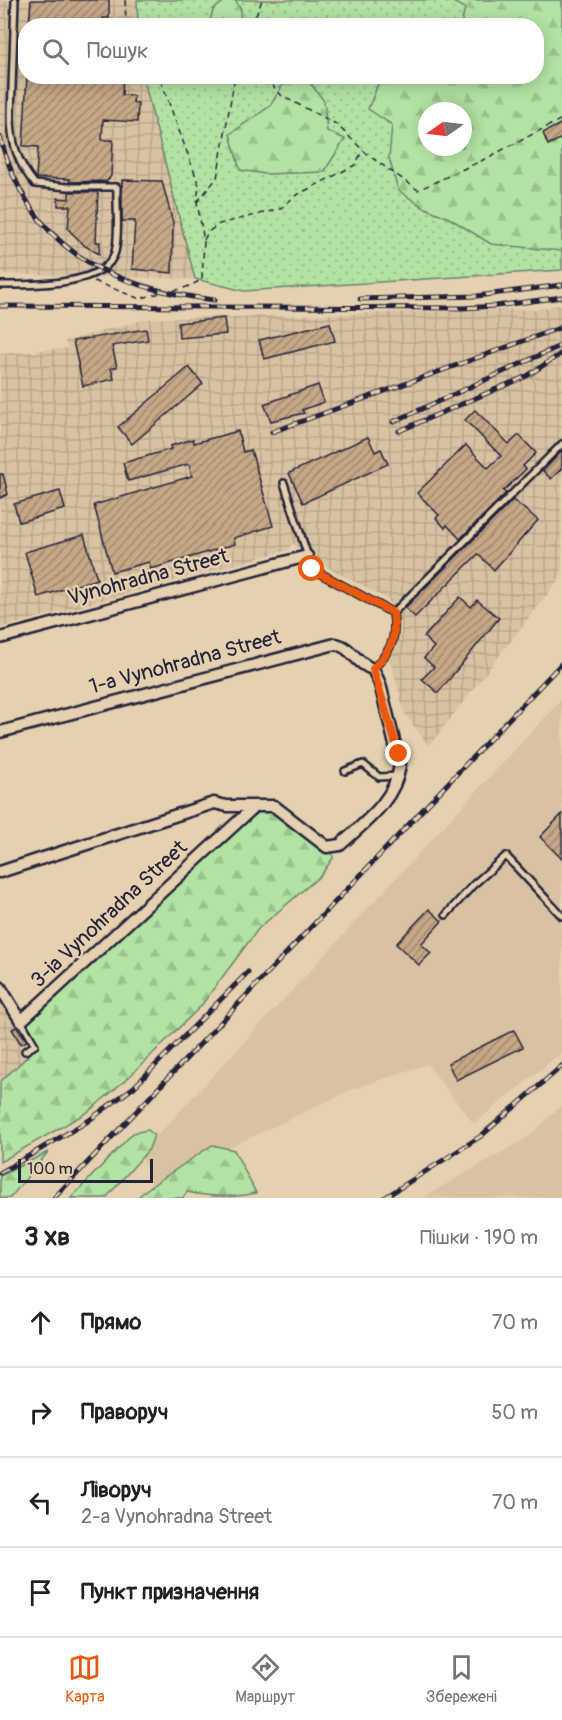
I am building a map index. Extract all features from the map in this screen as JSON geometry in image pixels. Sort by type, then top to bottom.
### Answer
[{"type":"street","name":"Vynohradna Street","points":[[0,638],[307,556]]},
{"type":"street","name":"1-a Vynohradna Street","points":[[0,732],[326,645],[342,645],[366,668],[373,669]]},
{"type":"street","points":[[0,872],[214,803],[227,806],[274,806],[327,848],[340,845],[386,802],[399,776],[399,754],[373,669]]},
{"type":"street","name":"3-ia Vynohradna Street","points":[[0,987],[21,1022],[254,807]]},
{"type":"lane","points":[[0,285],[50,286],[100,271],[115,254],[117,187],[68,188],[35,184],[25,172],[16,154],[11,133],[15,0]]},
{"type":"lane","points":[[393,613],[562,444]]},
{"type":"lane","points":[[284,483],[312,569],[393,613]]},
{"type":"lane","points":[[373,669],[387,654],[396,632],[393,613]]},
{"type":"lane","points":[[345,771],[363,764],[379,777],[399,776]]},
{"type":"lane","points":[[446,915],[473,885],[506,856],[562,916]]},
{"type":"lane","points":[[21,1022],[35,1045],[25,1051]]},
{"type":"path","points":[[125,0],[126,18]]},
{"type":"path","points":[[255,18],[262,0]]},
{"type":"path","points":[[80,276],[140,298],[158,291],[186,289],[202,279],[204,241],[197,202],[199,185],[162,84]]},
{"type":"path","points":[[197,202],[217,178],[234,84]]},
{"type":"path","points":[[271,84],[282,96],[336,124],[363,150],[418,190],[485,159],[562,119]]},
{"type":"path","points":[[204,241],[208,232],[219,224],[280,209],[295,196],[355,165],[363,150]]},
{"type":"shaded area","points":[[0,0],[137,0],[138,18],[18,18],[18,84],[145,84],[195,279],[0,274]]},
{"type":"shaded area","points":[[562,305],[562,575],[429,746],[405,714],[390,660],[394,642],[401,634],[399,614],[387,599],[323,565],[292,543],[288,550],[0,628],[0,354],[68,348],[65,341],[146,319],[535,309]]},
{"type":"shaded area","points":[[562,699],[562,1052],[474,1124],[427,1064],[351,1090],[190,1166],[154,1189],[141,1153]]},
{"type":"shaded area","points":[[0,989],[29,1039],[21,1044],[28,1056],[0,1082]]},
{"type":"shaded area","points":[[562,1105],[562,1198],[422,1198],[528,1137]]},
{"type":"green space","points":[[137,0],[562,0],[562,270],[244,291],[195,279],[145,84],[544,84],[544,18],[138,18]]},
{"type":"green space","points":[[226,0],[235,0],[241,9],[240,18],[211,18],[213,10]]},
{"type":"green space","points":[[449,0],[562,0],[562,251],[491,244],[449,218],[423,207],[398,190],[389,158],[392,125],[368,109],[378,84],[544,84],[544,18],[463,18],[465,8]]},
{"type":"green space","points":[[283,84],[311,84],[324,101],[327,131],[345,139],[324,172],[266,174],[240,170],[230,134],[270,106]]},
{"type":"green space","points":[[276,805],[332,851],[333,858],[321,875],[259,928],[200,1007],[129,1077],[88,1112],[0,1162],[0,1082],[28,1056],[25,1051],[35,1045],[21,1021],[254,807]]},
{"type":"green space","points":[[148,1130],[154,1135],[149,1149],[106,1198],[71,1198],[133,1133]]},
{"type":"green space","points":[[212,1145],[234,1150],[256,1193],[222,1196],[187,1192],[183,1198],[137,1198],[147,1189]]},
{"type":"green space","points":[[48,1152],[10,1198],[0,1198],[0,1176]]},
{"type":"building","points":[[31,0],[109,0],[109,18],[30,18]]},
{"type":"building","points":[[27,84],[123,84],[122,95],[134,96],[133,103],[138,103],[137,122],[103,120],[102,140],[113,140],[111,176],[107,181],[69,182],[70,179],[36,178],[38,147],[23,146]]},
{"type":"building","points":[[562,123],[562,138],[548,145],[543,133]]},
{"type":"building","points":[[122,180],[162,181],[173,223],[172,273],[132,269],[135,221],[122,221]]},
{"type":"building","points":[[69,192],[98,192],[96,242],[100,242],[99,254],[85,246],[68,229],[70,206],[58,206],[58,198],[69,199]]},
{"type":"building","points":[[224,318],[226,334],[179,338],[178,323]]},
{"type":"building","points":[[330,323],[335,341],[264,359],[259,340]]},
{"type":"building","points":[[146,329],[148,340],[112,346],[117,367],[111,368],[114,379],[83,386],[73,341]]},
{"type":"building","points":[[189,367],[203,384],[132,444],[118,427]]},
{"type":"building","points":[[318,385],[324,402],[302,410],[304,413],[271,421],[264,404]]},
{"type":"building","points":[[475,410],[509,444],[519,435],[536,453],[523,466],[526,469],[503,491],[506,493],[460,539],[447,525],[445,528],[436,518],[439,515],[417,493],[466,445],[488,468],[501,456],[465,420]]},
{"type":"building","points":[[238,431],[243,452],[251,450],[273,526],[234,538],[235,544],[151,569],[149,562],[112,572],[94,505],[192,476],[189,464],[128,481],[123,463],[171,449],[170,446],[193,439],[194,443]]},
{"type":"building","points":[[368,437],[375,452],[381,449],[388,464],[303,503],[289,473]]},
{"type":"building","points":[[562,451],[562,468],[551,479],[543,471]]},
{"type":"building","points":[[0,474],[3,474],[8,494],[0,498]]},
{"type":"building","points":[[60,491],[65,509],[19,522],[14,504]]},
{"type":"building","points":[[513,500],[538,520],[494,570],[478,554],[415,617],[405,608]]},
{"type":"building","points":[[84,535],[97,579],[38,597],[25,552]]},
{"type":"building","points":[[460,597],[471,607],[477,600],[499,618],[438,693],[422,679],[434,667],[424,658],[434,647],[424,637]]},
{"type":"building","points":[[562,814],[562,859],[540,837]]},
{"type":"building","points":[[429,909],[442,921],[421,944],[431,953],[419,965],[396,944]]},
{"type":"building","points":[[17,1027],[27,1041],[21,1044],[12,1029]]},
{"type":"building","points":[[514,1030],[523,1047],[456,1080],[448,1063]]},
{"type":"railway","points":[[0,137],[13,175],[31,208],[53,234],[78,256],[140,285],[215,300]]},
{"type":"railway","points":[[360,299],[477,296],[562,285]]},
{"type":"railway","points":[[0,306],[463,308],[562,297]]},
{"type":"railway","points":[[272,432],[562,327]]},
{"type":"railway","points":[[393,422],[562,345]]},
{"type":"railway","points":[[399,431],[527,376],[562,353]]},
{"type":"railway","points":[[54,1198],[562,663]]},
{"type":"railway","points":[[0,1173],[88,1121],[134,1087],[248,972]]},
{"type":"railway","points":[[384,1198],[481,1136],[562,1066]]},
{"type":"route","points":[[312,569],[393,613],[396,632],[387,654],[373,669],[380,684],[399,754]]}]
